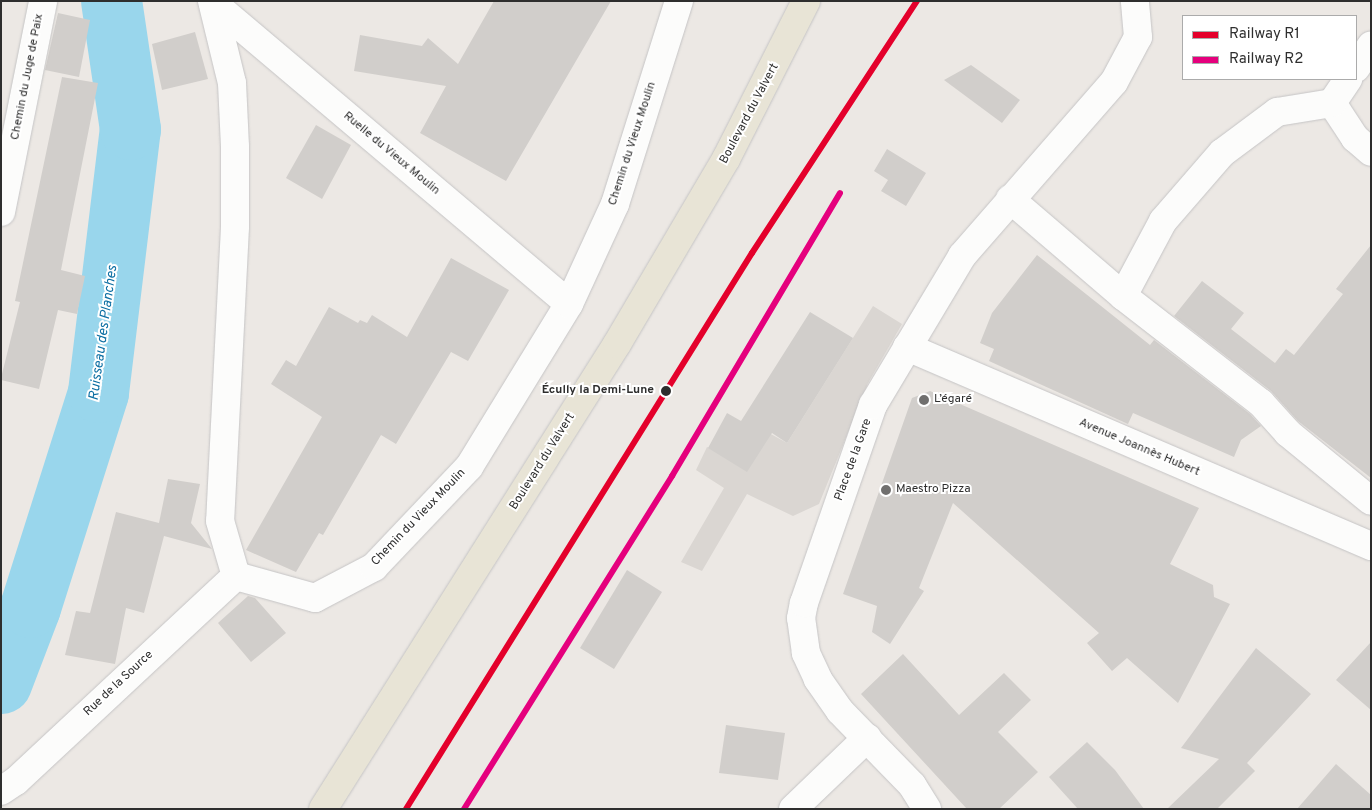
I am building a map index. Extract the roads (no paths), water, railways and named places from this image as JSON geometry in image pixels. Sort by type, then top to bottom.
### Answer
[{"type":"main road","name":"Boulevard du Valvert","points":[[323,809],[617,344],[726,159],[806,1]]},
{"type":"street","name":"Chemin du Juge de Paix","points":[[1,212],[43,1]]},
{"type":"street","name":"Chemin du Vieux Moulin","points":[[236,576],[314,598],[374,567],[469,467],[569,304],[615,204],[679,1]]},
{"type":"street","name":"Place de la Gare","points":[[927,809],[912,785],[840,711],[818,679],[806,653],[801,618],[874,405],[962,256],[1114,82],[1138,37],[1135,1]]},
{"type":"street","name":"Ruelle du Vieux Moulin","points":[[213,2],[569,304]]},
{"type":"street","points":[[213,2],[232,83],[235,147],[236,227],[220,521],[236,576]]},
{"type":"street","points":[[1357,67],[1371,46]]},
{"type":"street","points":[[1124,296],[1163,221],[1222,153],[1277,112],[1332,103],[1347,80]]},
{"type":"street","points":[[1332,103],[1355,138],[1371,152]]},
{"type":"street","points":[[1010,199],[1124,296],[1261,403],[1288,433],[1371,501]]},
{"type":"street","name":"Avenue Joannès Hubert","points":[[908,347],[1371,546]]},
{"type":"street","name":"Rue de la Source","points":[[1,791],[16,781],[236,576]]},
{"type":"street","points":[[793,809],[867,738]]},
{"type":"waterway","name":"Ruisseau des Planches","points":[[1,683],[30,607],[98,392],[130,129],[111,1]]},
{"type":"rail line","name":"R1","points":[[406,809],[752,253],[917,1]]},
{"type":"rail line","name":"R2","points":[[464,809],[672,476],[840,193]]},
{"type":"place","name":"Écully la Demi-Lune","points":[[666,391]]},
{"type":"place","name":"L’égaré","points":[[924,400]]},
{"type":"place","name":"Maestro Pizza","points":[[886,490]]}]
